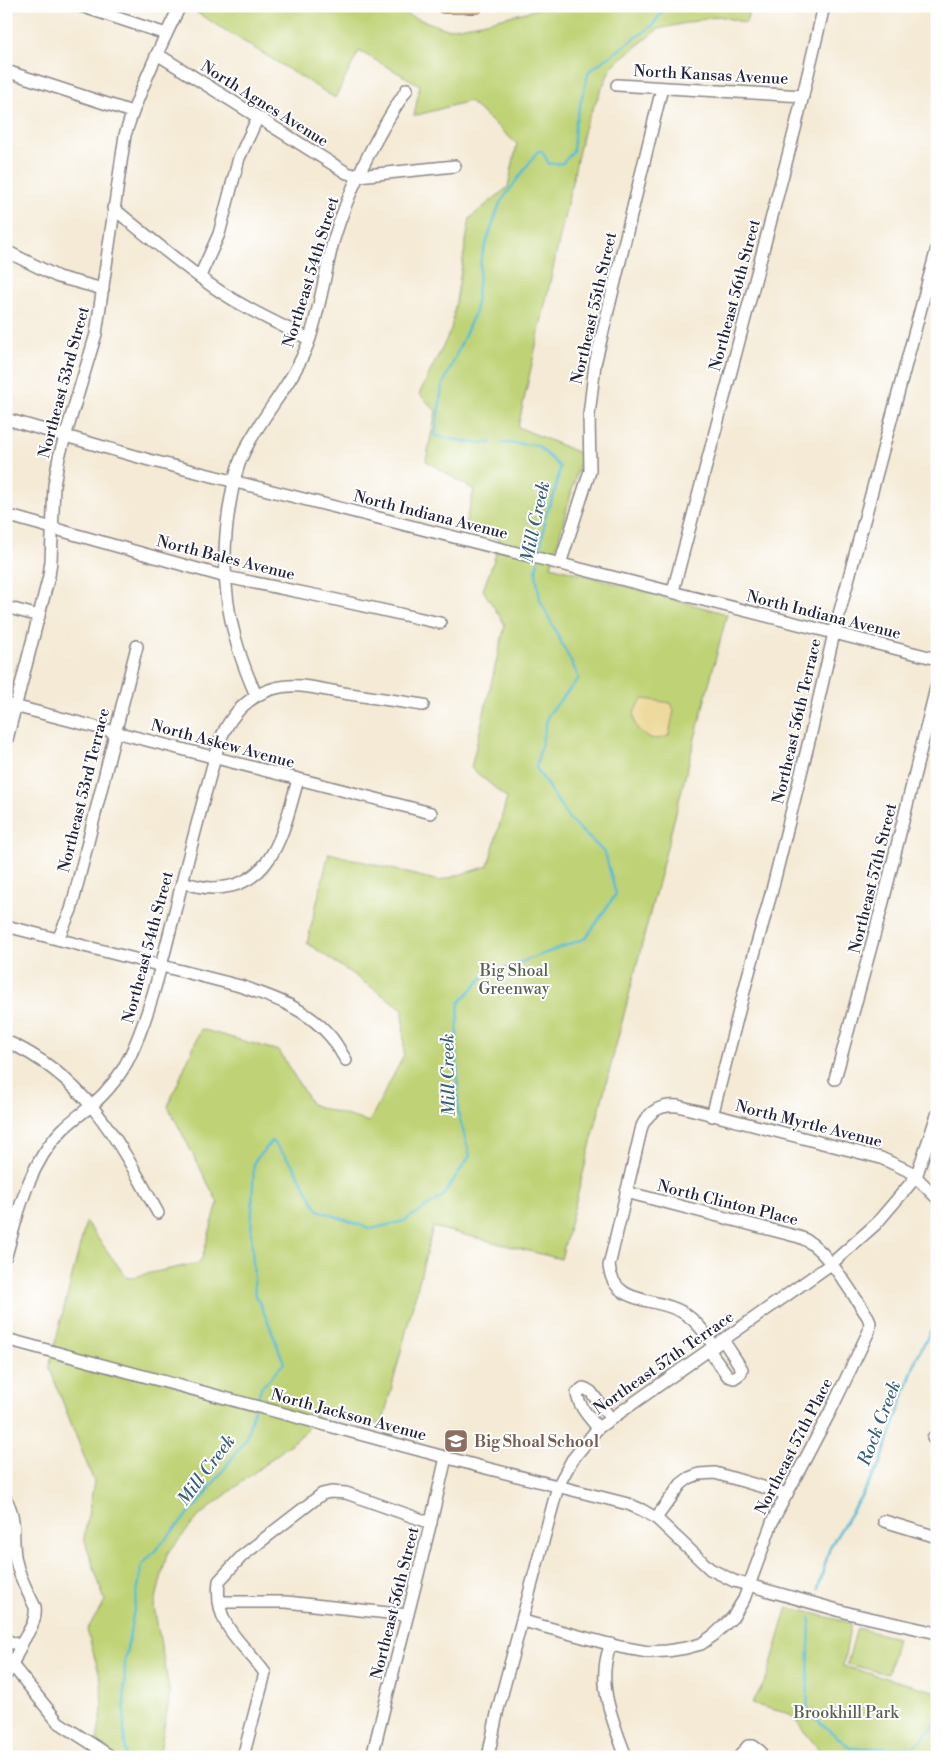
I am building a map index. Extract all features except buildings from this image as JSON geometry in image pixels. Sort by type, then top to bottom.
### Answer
[{"type":"main road","points":[[444,6],[476,6]]},
{"type":"street","points":[[81,6],[166,34]]},
{"type":"street","name":"Northeast 53rd Street","points":[[6,743],[11,705],[39,616],[49,576],[54,485],[59,457],[96,334],[125,135],[132,112],[180,6]]},
{"type":"street","name":"Northeast 56th Street","points":[[673,591],[803,96],[824,6]]},
{"type":"street","name":"North Agnes Avenue","points":[[157,54],[347,173],[358,176]]},
{"type":"street","points":[[6,71],[132,112]]},
{"type":"street","name":"North Kansas Avenue","points":[[617,85],[803,96]]},
{"type":"street","name":"Northeast 55th Street","points":[[554,562],[590,471],[589,415],[594,364],[662,88]]},
{"type":"street","name":"Northeast 54th Street","points":[[6,1256],[23,1198],[43,1153],[61,1130],[91,1106],[113,1083],[130,1057],[149,1008],[221,738],[228,722],[256,695],[247,675],[232,628],[227,597],[226,530],[234,480],[243,453],[298,363],[309,339],[334,240],[358,176],[381,129],[407,89]]},
{"type":"street","points":[[200,276],[219,234],[239,158],[258,118]]},
{"type":"street","points":[[358,176],[455,166]]},
{"type":"street","points":[[113,208],[181,264],[213,286],[259,314],[309,339]]},
{"type":"street","name":"Northeast 56th Terrace","points":[[712,1116],[776,875],[834,633],[937,248]]},
{"type":"street","points":[[6,251],[58,277],[103,289]]},
{"type":"street","name":"North Indiana Avenue","points":[[6,419],[149,460],[937,659]]},
{"type":"street","name":"North Bales Avenue","points":[[6,515],[226,577],[440,623]]},
{"type":"street","points":[[6,607],[39,616]]},
{"type":"street","name":"Northeast 53rd Terrace","points":[[58,939],[71,910],[137,646]]},
{"type":"street","name":"Northeast 57th Street","points":[[835,1079],[881,910],[937,684]]},
{"type":"street","points":[[256,695],[271,689],[302,686],[423,705]]},
{"type":"street","name":"North Askew Avenue","points":[[11,705],[431,814]]},
{"type":"street","points":[[182,882],[202,887],[224,888],[239,883],[264,866],[276,849],[298,780]]},
{"type":"street","points":[[6,926],[240,986],[291,1006],[323,1028],[346,1060]]},
{"type":"street","points":[[6,1041],[50,1065],[91,1106],[123,1149],[158,1213]]},
{"type":"street","name":"North Myrtle Avenue","points":[[626,1192],[642,1126],[648,1116],[661,1108],[678,1106],[881,1158],[901,1166],[916,1177],[937,1198]]},
{"type":"street","name":"Northeast 57th Terrace","points":[[488,1757],[498,1709],[558,1486],[572,1460],[598,1428],[831,1264],[876,1224],[916,1177],[937,1115]]},
{"type":"street","points":[[626,1192],[609,1266],[616,1285],[630,1296],[683,1312],[697,1324],[715,1345]]},
{"type":"street","name":"North Clinton Place","points":[[626,1192],[804,1238],[816,1246],[831,1264],[870,1322]]},
{"type":"street","name":"Northeast 57th Place","points":[[523,1621],[629,1649],[658,1652],[701,1644],[722,1629],[733,1617],[749,1586],[766,1538],[786,1494],[830,1412],[869,1331],[870,1322]]},
{"type":"street","name":"North Jackson Avenue","points":[[6,1339],[628,1504],[656,1518],[710,1569],[734,1581],[852,1614],[937,1633]]},
{"type":"street","points":[[598,1428],[577,1397],[577,1393],[580,1390],[586,1388],[591,1392],[611,1419]]},
{"type":"street","name":"Northeast 56th Street","points":[[372,1757],[446,1457]]},
{"type":"street","points":[[656,1518],[681,1484],[699,1474],[715,1473],[786,1494]]},
{"type":"street","points":[[244,1757],[265,1673],[250,1653],[231,1634],[224,1623],[218,1602],[219,1581],[234,1563],[322,1494],[331,1492],[346,1493],[431,1523]]},
{"type":"street","points":[[6,1500],[13,1515],[15,1559],[36,1612],[32,1626],[20,1646],[10,1670],[58,1722],[112,1757]]},
{"type":"street","points":[[884,1521],[937,1537]]},
{"type":"street","points":[[218,1602],[295,1602],[406,1614]]},
{"type":"street","points":[[6,1640],[20,1646]]},
{"type":"street","points":[[611,1644],[604,1680],[606,1696],[626,1757]]},
{"type":"street","points":[[739,1757],[748,1746],[753,1746],[760,1751],[759,1757]]},
{"type":"green space","name":"Big Shoal Greenway","points":[[186,6],[382,6],[447,29],[482,23],[550,6],[750,6],[746,23],[719,16],[658,29],[612,66],[584,128],[518,427],[582,454],[551,566],[727,614],[561,1259],[433,1227],[382,1425],[321,1410],[302,1435],[200,1515],[167,1554],[154,1607],[170,1694],[159,1757],[94,1757],[102,1711],[101,1680],[87,1630],[105,1601],[84,1538],[94,1482],[49,1367],[86,1222],[127,1278],[198,1263],[202,1258],[218,1203],[168,1106],[201,1029],[279,1051],[312,1105],[369,1122],[404,1055],[403,1009],[307,943],[329,853],[439,881],[488,866],[507,798],[471,768],[505,625],[483,590],[496,554],[498,538],[464,528],[474,490],[426,461],[436,411],[419,394],[451,330],[470,218],[508,187],[517,144],[469,101],[414,116],[420,85],[359,51],[335,98]]},
{"type":"green space","name":"Brookhill Park","points":[[788,1607],[851,1623],[843,1666],[937,1692],[937,1757],[832,1757],[821,1752],[790,1714],[752,1704],[767,1677]]},
{"type":"green space","points":[[857,1628],[897,1638],[888,1674],[847,1664]]},
{"type":"sand","points":[[644,699],[671,703],[674,710],[669,735],[651,738],[644,735],[638,729],[634,714],[637,706]]},
{"type":"waterway","name":"Mill Creek","points":[[491,443],[474,443],[435,436],[442,387],[475,312],[481,258],[500,203],[538,151],[542,151],[549,164],[563,163],[573,151],[575,124],[589,71],[652,26],[666,6]]},
{"type":"waterway","name":"Mill Creek","points":[[502,443],[537,445],[560,467],[555,491],[546,515],[539,556]]},
{"type":"waterway","name":"Mill Creek","points":[[256,1403],[261,1388],[284,1363],[255,1293],[251,1232],[254,1162],[272,1141],[293,1165],[318,1210],[371,1229],[404,1221],[442,1197],[470,1156],[458,1112],[457,1042],[459,1003],[484,976],[586,938],[616,894],[605,853],[569,819],[536,768],[548,715],[579,678],[540,600],[536,573],[538,561]]},
{"type":"waterway","name":"Rock Creek","points":[[818,1589],[830,1547],[880,1465],[917,1357],[937,1319]]},
{"type":"waterway","name":"Mill Creek","points":[[126,1755],[124,1730],[125,1660],[142,1565],[202,1499],[246,1439],[254,1409]]},
{"type":"waterway","name":"Rock Creek","points":[[810,1618],[807,1711],[850,1748],[913,1748],[937,1723]]},
{"type":"place","name":"Big Shoal School","points":[[456,1441]]}]
